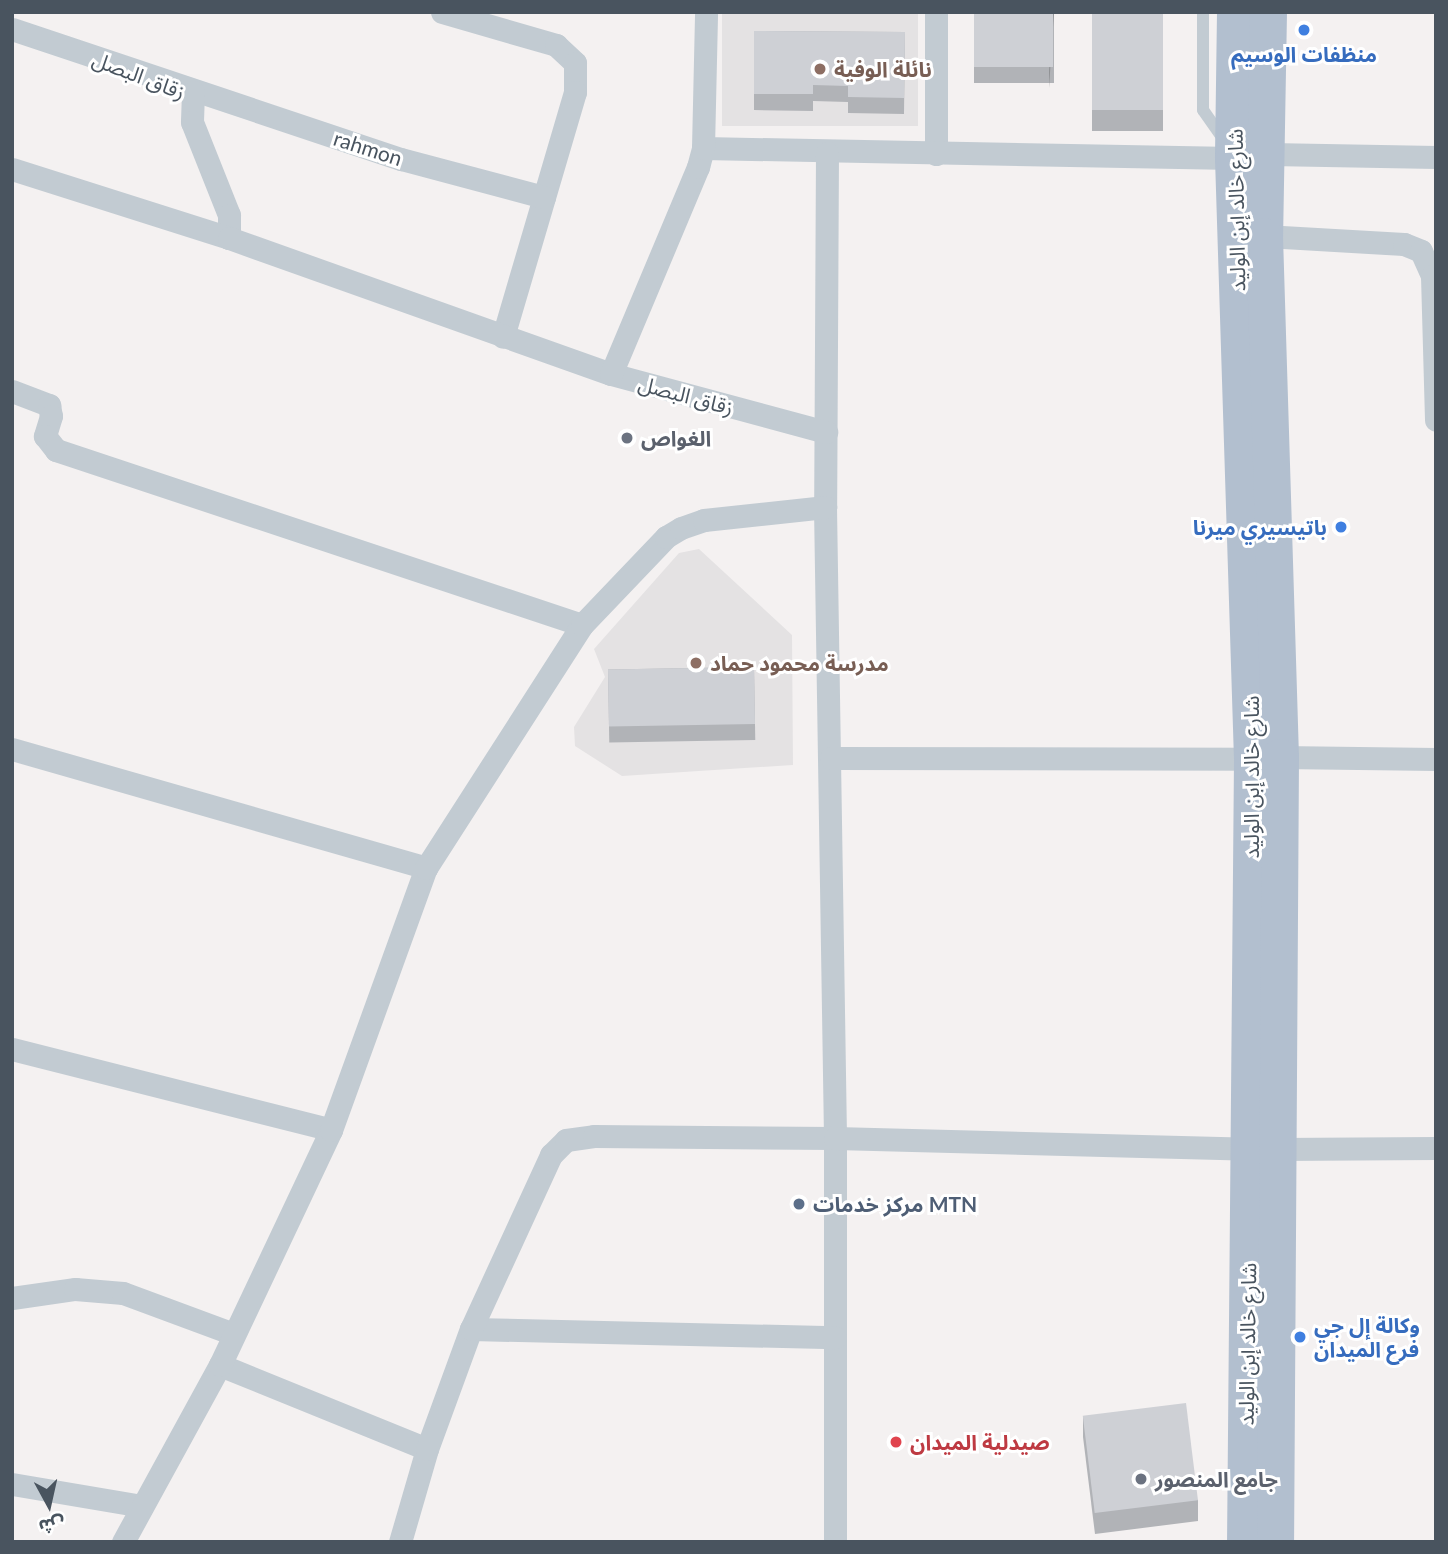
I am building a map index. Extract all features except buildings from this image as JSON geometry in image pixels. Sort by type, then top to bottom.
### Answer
[{"type":"main road","name":"شارع خالد إبن الوليد","points":[[1235,12],[1244,153],[1266,758]]},
{"type":"main road","name":"شارع خالد إبن الوليد","points":[[1245,1542],[1263,1149],[1266,758],[1264,236],[1244,153],[1268,12]]},
{"type":"main road","name":"شارع خالد إبن الوليد","points":[[1263,1149],[1275,1542]]},
{"type":"street","points":[[442,12],[556,45],[575,63],[575,92],[503,337]]},
{"type":"street","points":[[611,374],[703,148],[706,12]]},
{"type":"street","points":[[936,12],[936,154]]},
{"type":"street","name":"زقاق البصل","points":[[12,29],[194,92],[192,122],[229,215],[229,238],[611,374],[826,432]]},
{"type":"street","name":"rahmon","points":[[194,92],[401,159],[544,197]]},
{"type":"street","points":[[703,148],[827,153],[1244,153],[1436,157]]},
{"type":"street","points":[[827,153],[825,507],[835,1138],[835,1542]]},
{"type":"street","points":[[12,169],[229,238]]},
{"type":"street","points":[[1264,236],[1404,243],[1422,251],[1432,276],[1436,420]]},
{"type":"street","points":[[12,391],[49,405],[51,416],[45,436],[56,450],[582,625]]},
{"type":"street","points":[[123,1542],[220,1365],[331,1130],[426,868],[582,625],[666,537],[681,528],[704,520],[825,507]]},
{"type":"street","points":[[12,748],[426,868]]},
{"type":"street","points":[[831,758],[1436,759]]},
{"type":"street","points":[[12,1049],[331,1130]]},
{"type":"street","points":[[400,1542],[427,1448],[471,1329],[551,1155],[566,1140],[594,1136],[835,1138],[1263,1149],[1436,1148]]},
{"type":"street","points":[[12,1298],[75,1289],[123,1293],[234,1334]]},
{"type":"street","points":[[471,1329],[835,1337]]},
{"type":"street","points":[[220,1365],[427,1448]]},
{"type":"street","points":[[12,1485],[142,1506]]},
{"type":"lane","points":[[1203,12],[1203,110],[1220,137],[1244,153]]},
{"type":"shaded area","name":"نائلة الوفية","points":[[722,12],[918,12],[918,126],[722,126]]},
{"type":"shaded area","name":"مدرسة محمود حماد","points":[[699,549],[792,635],[793,765],[622,776],[575,746],[574,727],[605,677],[594,649],[679,553]]},
{"type":"place","name":"منظفات الوسيم","points":[[1304,30]]},
{"type":"place","name":"نائلة الوفية","points":[[820,69]]},
{"type":"place","name":"الغواص","points":[[627,438]]},
{"type":"place","name":"باتيسيري ميرنا","points":[[1341,527]]},
{"type":"place","name":"مدرسة محمود حماد","points":[[696,663]]},
{"type":"place","name":"مركز خدمات MTN","points":[[799,1204]]},
{"type":"place","name":"وكالة إل جي فرع الميدان","points":[[1300,1337]]},
{"type":"place","name":"صيدلية الميدان","points":[[896,1442]]},
{"type":"place","name":"جامع المنصور","points":[[1141,1479]]}]
